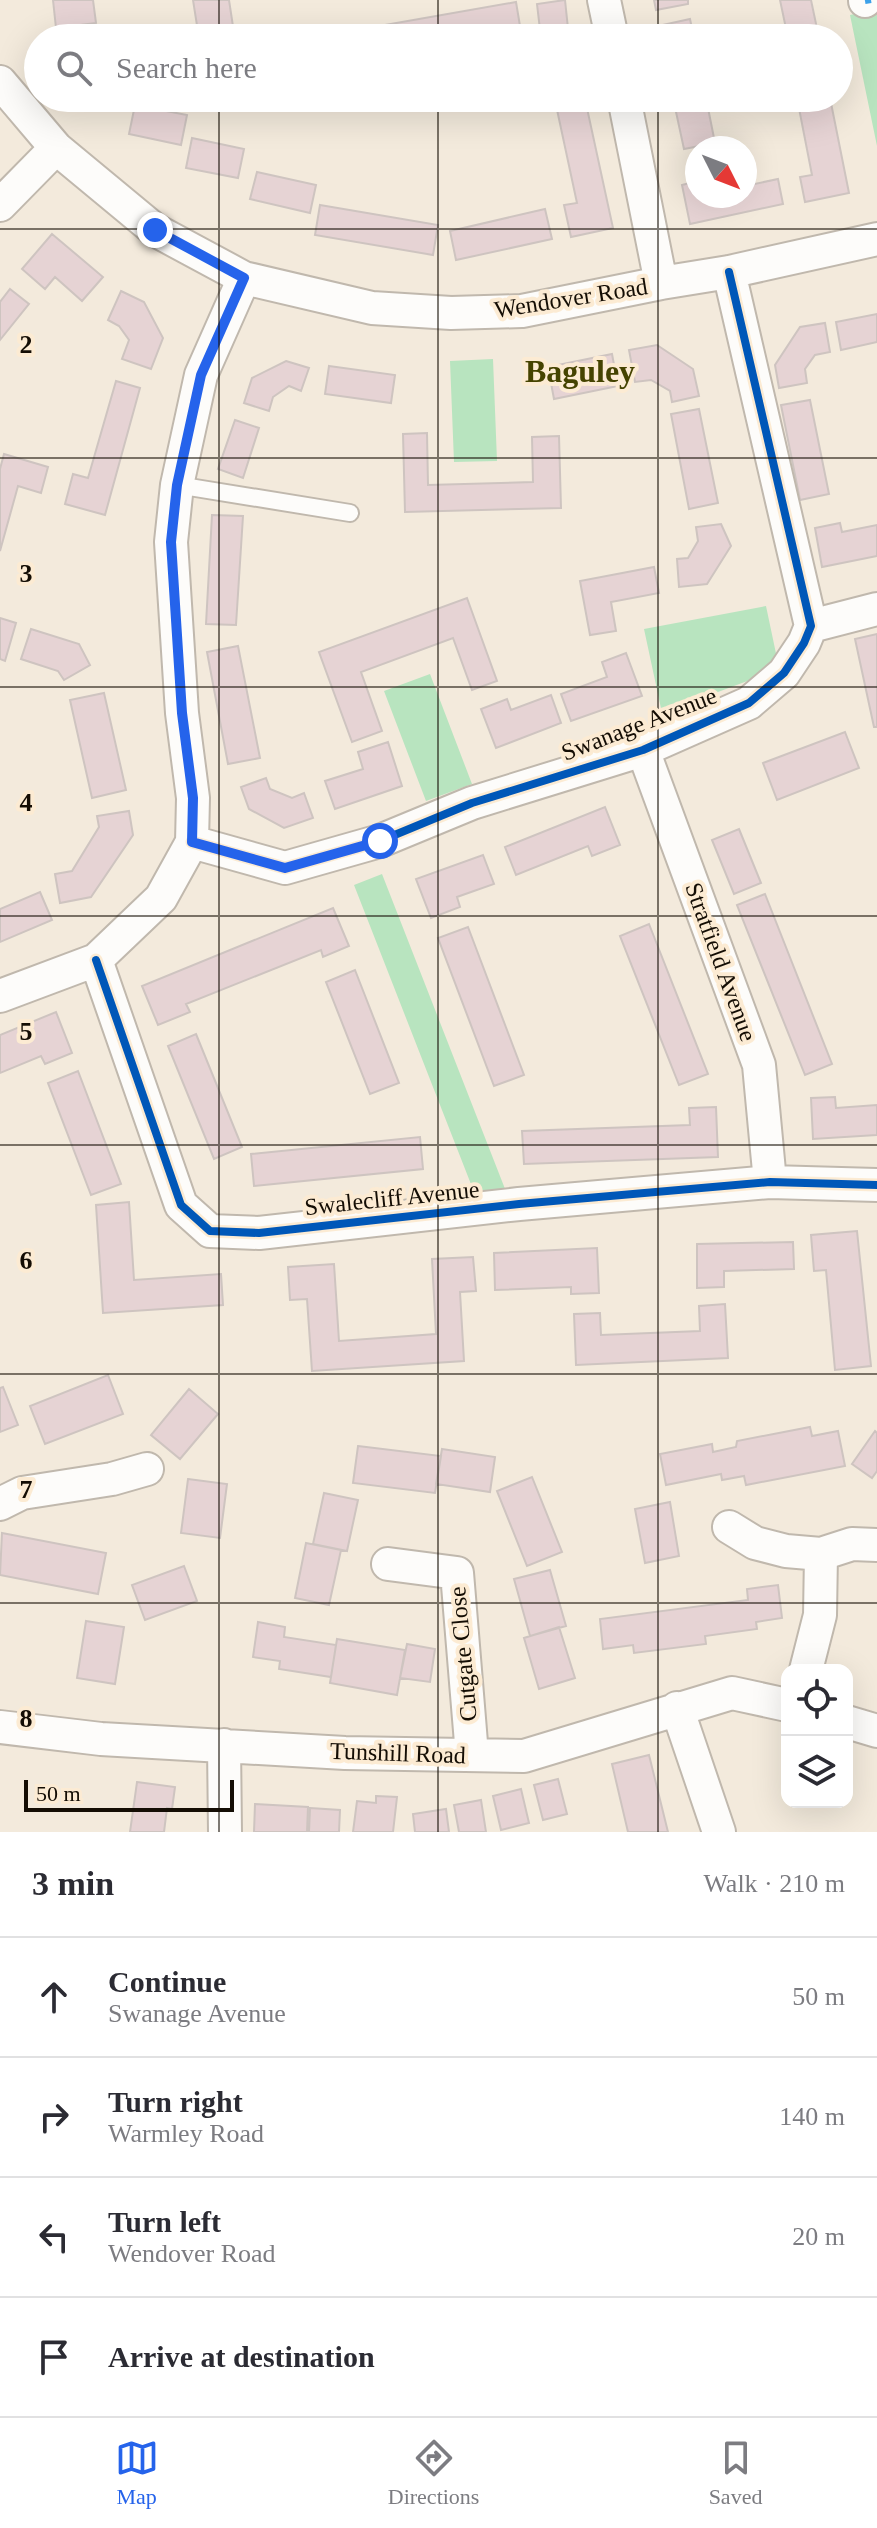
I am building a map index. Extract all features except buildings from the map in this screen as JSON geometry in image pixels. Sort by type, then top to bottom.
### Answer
[{"type":"street","points":[[604,0],[609,24]]},
{"type":"street","name":"Wendover Road","points":[[0,82],[24,110]]},
{"type":"street","name":"Wendover Road","points":[[25,112],[56,148],[155,230],[244,278],[372,308],[451,313],[522,311],[729,272],[877,239]]},
{"type":"street","points":[[627,112],[661,283]]},
{"type":"street","points":[[0,205],[56,148]]},
{"type":"street","points":[[729,272],[811,626],[877,609]]},
{"type":"street","points":[[0,996],[96,960],[161,898],[192,842],[193,798],[182,713],[171,542],[177,485],[201,375],[244,278]]},
{"type":"street","name":"Swanage Avenue","points":[[192,842],[285,868],[380,841],[472,803],[643,750],[749,703],[784,673],[811,626]]},
{"type":"street","name":"Stratfield Avenue","points":[[643,750],[759,1065],[770,1182]]},
{"type":"street","name":"Swalecliff Avenue","points":[[96,960],[181,1205],[210,1231],[259,1233],[519,1204],[770,1182],[877,1185]]},
{"type":"street","points":[[0,1504],[22,1493],[112,1479],[147,1469]]},
{"type":"street","points":[[729,1527],[755,1543],[786,1551],[821,1554],[852,1544],[877,1545]]},
{"type":"street","points":[[808,1664],[820,1615],[821,1554]]},
{"type":"street","name":"Cutgate Close","points":[[388,1564],[457,1573],[472,1755]]},
{"type":"street","name":"Tunshill Road","points":[[0,1727],[101,1739],[345,1753],[524,1756],[732,1693],[781,1704]]},
{"type":"street","points":[[677,1708],[719,1832]]},
{"type":"street","points":[[853,1724],[877,1731]]},
{"type":"street","points":[[224,1745],[225,1832]]},
{"type":"lane","points":[[177,485],[350,513]]},
{"type":"green space","points":[[877,9],[877,146],[853,24],[850,15]]},
{"type":"green space","points":[[493,359],[497,461],[454,462],[450,361]]},
{"type":"green space","points":[[766,606],[778,663],[771,672],[662,713],[644,629]]},
{"type":"green space","points":[[430,674],[472,784],[426,801],[384,691]]},
{"type":"green space","points":[[382,874],[507,1194],[476,1197],[354,885]]},
{"type":"marked path","points":[[865,1],[871,0]]},
{"type":"cycle path","points":[[192,842],[285,868],[380,841],[472,803],[643,750],[749,703],[784,673],[811,626],[729,272]]},
{"type":"cycle path","points":[[96,960],[181,1205],[210,1231],[259,1233],[519,1204],[770,1182],[877,1185]]},
{"type":"district","name":"Baguley","points":[[580,371]]},
{"type":"route","points":[[155,230],[244,278],[201,375],[177,485],[171,542],[182,713],[193,798],[192,842],[285,868],[380,841]]}]
